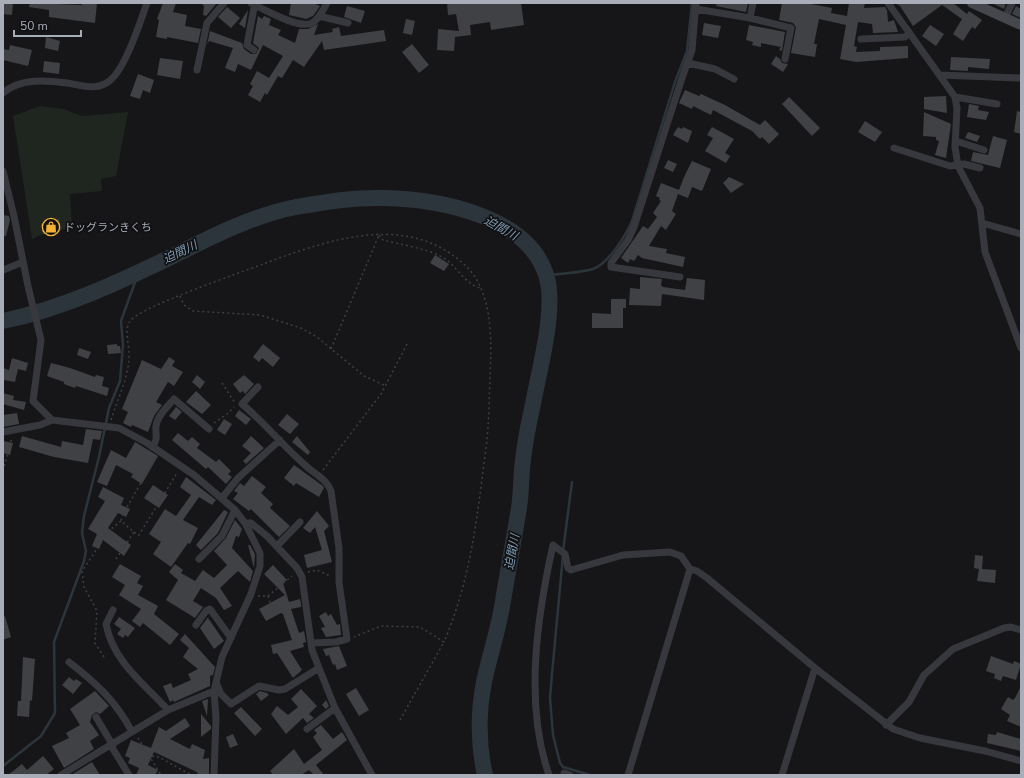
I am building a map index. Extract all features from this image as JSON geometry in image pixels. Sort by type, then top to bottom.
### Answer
[{"type":"street","points":[[3,93],[15,85],[24,82],[53,82],[92,87],[109,81],[116,73],[135,37],[147,3]]},
{"type":"street","points":[[197,70],[207,23],[224,3]]},
{"type":"street","points":[[253,4],[273,14],[306,25],[312,23],[319,16],[327,3]]},
{"type":"street","points":[[750,18],[753,3]]},
{"type":"street","points":[[888,3],[955,97],[957,108],[956,141],[958,166],[980,208],[984,252],[1021,348]]},
{"type":"street","points":[[972,3],[1021,24]]},
{"type":"street","points":[[1005,18],[1012,3]]},
{"type":"street","points":[[253,4],[254,8],[247,45],[254,50]]},
{"type":"street","points":[[680,276],[611,267],[611,263],[628,240],[634,226],[692,50],[696,6],[791,28],[785,59]]},
{"type":"street","points":[[319,16],[348,23]]},
{"type":"street","points":[[861,39],[905,37],[909,32]]},
{"type":"street","points":[[688,62],[715,69],[734,79]]},
{"type":"street","points":[[940,75],[1020,78]]},
{"type":"street","points":[[955,97],[997,104]]},
{"type":"street","points":[[956,141],[984,150]]},
{"type":"street","points":[[894,148],[950,166],[964,164],[980,168]]},
{"type":"street","points":[[3,171],[41,340],[33,400],[52,420]]},
{"type":"street","points":[[982,223],[1021,234]]},
{"type":"street","points":[[3,270],[23,262]]},
{"type":"street","points":[[258,387],[239,404],[266,425],[304,465],[329,484],[334,506],[339,548],[339,580],[347,639],[336,642],[312,643]]},
{"type":"street","points":[[152,447],[158,436],[156,426],[158,419],[174,398],[209,430]]},
{"type":"street","points":[[3,432],[40,425],[52,420],[119,428],[159,451],[181,466],[222,498],[235,510],[245,523],[260,553],[260,566],[250,596],[222,657],[214,691],[216,718],[214,775]]},
{"type":"street","points":[[222,498],[238,478],[280,440]]},
{"type":"street","points":[[199,559],[222,536],[235,510]]},
{"type":"street","points":[[277,546],[300,522]]},
{"type":"street","points":[[245,523],[251,523],[277,546],[299,572],[304,589],[312,643],[318,668],[335,708],[372,775]]},
{"type":"street","points":[[550,775],[538,730],[536,682],[542,607],[553,545],[565,554],[568,568],[571,570],[623,555],[670,552],[680,556],[690,569],[697,571],[708,578],[814,668],[886,725],[920,738],[985,751],[1021,761]]},
{"type":"street","points":[[628,775],[690,569]]},
{"type":"street","points":[[196,625],[206,611],[210,609],[231,638]]},
{"type":"street","points":[[113,610],[106,624],[109,639],[132,675],[143,682],[168,710]]},
{"type":"street","points":[[886,725],[908,702],[924,676],[953,649],[1004,628],[1011,627],[1021,630]]},
{"type":"street","points":[[69,662],[95,681],[119,709],[132,732]]},
{"type":"street","points":[[216,682],[221,694],[232,704],[258,686],[279,690],[286,688],[318,668]]},
{"type":"street","points":[[782,775],[814,668]]},
{"type":"street","points":[[61,775],[168,710],[214,691]]},
{"type":"street","points":[[307,729],[335,708]]},
{"type":"street","points":[[96,716],[112,744],[112,749],[129,775]]},
{"type":"path","points":[[379,235],[383,240],[444,257],[468,282],[481,289]]},
{"type":"path","points":[[331,349],[379,235]]},
{"type":"path","points":[[110,426],[123,389],[129,354],[127,327],[129,322],[134,317],[147,310],[307,248],[351,238],[379,235],[401,236],[424,241],[443,249],[460,260],[472,272],[481,289],[491,329],[490,422],[473,547],[468,571],[456,612],[444,642],[400,720]]},
{"type":"path","points":[[180,296],[184,305],[193,311],[260,315],[301,328],[331,349],[364,376],[386,386]]},
{"type":"path","points":[[318,476],[386,386],[408,342]]},
{"type":"path","points":[[209,430],[239,404],[222,383]]},
{"type":"path","points":[[3,471],[14,431]]},
{"type":"path","points":[[104,657],[95,643],[97,611],[84,587],[82,571],[96,552],[100,538],[121,522],[122,516],[159,451]]},
{"type":"path","points":[[121,522],[139,535],[181,466]]},
{"type":"path","points":[[116,559],[134,532]]},
{"type":"path","points":[[250,596],[268,596],[299,572],[317,570],[339,580]]},
{"type":"path","points":[[268,596],[274,614]]},
{"type":"path","points":[[347,639],[380,626],[420,627],[444,642]]},
{"type":"path","points":[[132,732],[140,740],[161,775]]},
{"type":"path","points":[[152,756],[159,757],[191,775]]},
{"type":"shaded area","points":[[40,106],[64,109],[82,116],[128,112],[116,176],[101,179],[102,191],[70,194],[72,227],[61,230],[59,219],[41,223],[43,234],[32,239],[13,116]]},
{"type":"building","points":[[4,3],[13,3],[12,15],[3,14]]},
{"type":"building","points":[[30,3],[82,5],[82,3],[97,3],[95,23],[49,17],[49,10],[29,7]]},
{"type":"building","points":[[163,3],[176,3],[173,12],[187,15],[185,26],[201,29],[198,43],[167,37],[167,39],[156,37],[159,20],[157,19]]},
{"type":"building","points":[[201,3],[217,3],[206,16],[203,15],[204,6]]},
{"type":"building","points":[[291,3],[313,3],[320,6],[313,16],[306,19],[289,15]]},
{"type":"building","points":[[447,3],[521,3],[524,25],[491,30],[490,22],[470,25],[471,35],[455,37],[454,51],[437,50],[438,29],[459,31],[456,14],[448,15]]},
{"type":"building","points":[[717,3],[748,3],[746,12],[716,6]]},
{"type":"building","points":[[782,3],[806,3],[832,8],[831,13],[847,16],[849,3],[865,3],[864,8],[885,7],[887,10],[888,22],[894,20],[898,32],[873,33],[872,24],[858,22],[854,46],[857,47],[856,52],[880,51],[880,47],[908,46],[908,58],[856,62],[840,59],[846,25],[819,19],[814,44],[817,44],[815,57],[791,53],[796,27],[793,23],[779,20]]},
{"type":"building","points":[[895,3],[953,3],[967,14],[969,11],[982,20],[975,29],[972,27],[963,41],[953,34],[962,19],[942,5],[913,26],[900,6]]},
{"type":"building","points":[[992,3],[1006,3],[1004,9]]},
{"type":"building","points":[[347,6],[365,11],[361,23],[344,17]]},
{"type":"building","points":[[1016,6],[1021,9],[1021,18],[1012,14]]},
{"type":"building","points":[[227,7],[240,18],[231,28],[218,17]]},
{"type":"building","points":[[248,10],[245,28],[239,24]]},
{"type":"building","points":[[258,16],[262,19],[264,16],[271,19],[269,25],[281,30],[278,35],[295,43],[299,29],[308,29],[318,24],[314,35],[333,32],[332,29],[339,27],[341,36],[384,30],[386,41],[324,50],[322,41],[304,67],[293,60],[282,78],[278,76],[267,95],[265,93],[260,102],[248,95],[253,86],[250,84],[257,71],[269,78],[283,56],[263,45],[251,70],[238,64],[235,72],[225,68],[233,48],[209,41],[207,45],[210,31],[242,43],[244,49],[251,54],[256,54],[259,48],[253,43]]},
{"type":"building","points":[[406,19],[415,21],[412,35],[403,33]]},
{"type":"building","points":[[704,23],[721,26],[718,38],[702,35]]},
{"type":"building","points":[[749,25],[785,32],[782,51],[779,50],[781,47],[761,43],[761,47],[752,45],[753,42],[746,40]]},
{"type":"building","points":[[930,25],[944,34],[936,46],[922,36]]},
{"type":"building","points":[[46,37],[60,41],[58,51],[45,48]]},
{"type":"building","points":[[412,44],[429,65],[419,73],[402,52]]},
{"type":"building","points":[[10,45],[32,50],[28,66],[3,60],[3,49],[9,50]]},
{"type":"building","points":[[776,56],[782,63],[788,64],[783,72],[771,64]]},
{"type":"building","points":[[951,57],[990,59],[989,69],[968,67],[968,71],[950,70]]},
{"type":"building","points":[[160,58],[183,61],[180,79],[157,75]]},
{"type":"building","points":[[44,61],[60,63],[59,74],[43,72]]},
{"type":"building","points":[[138,74],[154,80],[150,93],[143,90],[140,99],[130,96]]},
{"type":"building","points":[[685,90],[699,96],[701,94],[725,105],[760,125],[765,120],[779,134],[769,144],[762,137],[760,139],[752,131],[713,110],[711,115],[693,106],[692,109],[679,103]]},
{"type":"building","points":[[946,96],[947,113],[924,109],[924,97]]},
{"type":"building","points":[[789,97],[820,128],[812,136],[782,104]]},
{"type":"building","points":[[969,104],[979,106],[978,110],[989,112],[986,120],[967,117]]},
{"type":"building","points":[[1017,111],[1021,112],[1021,134],[1014,132]]},
{"type":"building","points":[[924,112],[951,124],[946,158],[935,155],[939,141],[936,140],[936,137],[923,136]]},
{"type":"building","points":[[865,121],[882,132],[875,142],[858,132]]},
{"type":"building","points":[[678,127],[682,129],[683,127],[692,131],[688,143],[673,135]]},
{"type":"building","points":[[712,127],[734,139],[725,153],[730,156],[726,163],[705,151],[713,138],[707,135]]},
{"type":"building","points":[[968,132],[980,136],[977,142],[965,138]]},
{"type":"building","points":[[993,136],[1007,140],[1000,168],[971,161],[973,152],[988,155]]},
{"type":"building","points":[[668,160],[677,164],[673,172],[664,168]]},
{"type":"building","points":[[692,161],[711,169],[702,191],[692,187],[688,198],[678,194],[672,211],[676,214],[666,230],[661,226],[649,246],[667,249],[666,253],[685,257],[683,267],[642,258],[638,255],[634,261],[630,259],[628,263],[621,258],[643,226],[648,229],[657,217],[653,213],[661,201],[659,200],[660,198],[656,196],[661,183],[679,190]]},
{"type":"building","points":[[729,177],[744,184],[731,193],[723,183]]},
{"type":"building","points":[[3,215],[9,216],[10,220],[6,236],[3,236]]},
{"type":"building","name":"ドッグランきくち","points":[[59,219],[61,230],[43,234],[41,224]]},
{"type":"building","points":[[435,255],[449,264],[444,271],[430,263]]},
{"type":"building","points":[[640,277],[662,279],[661,285],[663,287],[685,290],[687,278],[705,280],[704,300],[662,294],[661,306],[629,305],[630,288],[640,289]]},
{"type":"building","points":[[611,299],[626,299],[626,308],[623,308],[623,328],[592,328],[592,313],[611,314]]},
{"type":"building","points":[[117,344],[117,346],[120,346],[121,353],[108,354],[107,345]]},
{"type":"building","points":[[263,344],[280,358],[273,367],[262,358],[259,362],[253,357]]},
{"type":"building","points":[[79,348],[91,352],[88,359],[77,355]]},
{"type":"building","points":[[169,357],[175,361],[172,366],[183,372],[174,386],[168,382],[156,402],[162,405],[154,416],[148,432],[123,423],[128,412],[122,409],[142,360],[161,369]]},
{"type":"building","points":[[12,358],[28,363],[26,371],[18,369],[15,382],[3,380],[3,368],[9,370]]},
{"type":"building","points":[[51,363],[95,377],[96,375],[104,377],[102,386],[109,388],[107,396],[76,386],[75,388],[47,376]]},
{"type":"building","points":[[197,375],[205,382],[200,389],[192,382]]},
{"type":"building","points":[[244,375],[254,384],[245,394],[243,391],[240,393],[233,384]]},
{"type":"building","points":[[196,391],[211,405],[202,414],[186,402]]},
{"type":"building","points":[[3,393],[14,396],[13,400],[26,402],[24,410],[3,404]]},
{"type":"building","points":[[176,407],[182,412],[175,420],[169,416]]},
{"type":"building","points":[[239,410],[251,419],[246,425],[235,416]]},
{"type":"building","points":[[17,413],[19,424],[3,427],[3,415]]},
{"type":"building","points":[[287,414],[299,424],[290,434],[278,425]]},
{"type":"building","points":[[224,419],[232,424],[225,435],[217,430]]},
{"type":"building","points":[[86,429],[102,431],[100,440],[93,439],[88,463],[54,457],[19,447],[22,436],[61,447],[62,441],[83,445]]},
{"type":"building","points":[[178,433],[188,441],[192,437],[200,444],[197,448],[216,462],[219,459],[231,471],[228,474],[232,477],[226,484],[208,467],[206,469],[172,440]]},
{"type":"building","points":[[251,436],[264,448],[246,464],[243,461],[251,453],[242,446]]},
{"type":"building","points":[[297,436],[310,452],[308,455],[292,442]]},
{"type":"building","points":[[3,441],[13,443],[10,455],[3,453]]},
{"type":"building","points":[[135,442],[158,456],[142,484],[131,477],[133,474],[116,465],[107,486],[97,482],[111,450],[126,458]]},
{"type":"building","points":[[294,465],[323,486],[324,488],[319,497],[296,483],[294,486],[284,478]]},
{"type":"building","points":[[252,476],[266,487],[261,493],[273,504],[270,508],[290,526],[279,537],[251,509],[249,511],[233,499],[238,493],[234,491],[240,483],[244,486]]},
{"type":"building","points":[[186,477],[216,500],[212,505],[199,497],[183,520],[198,528],[190,544],[188,543],[171,567],[153,554],[161,542],[149,534],[165,509],[176,516],[191,495],[180,487]]},
{"type":"building","points":[[153,485],[168,495],[159,508],[144,498]]},
{"type":"building","points":[[103,487],[124,498],[121,505],[130,509],[126,517],[118,513],[108,528],[131,545],[124,556],[103,540],[99,549],[92,546],[97,534],[88,529],[105,501],[98,497]]},
{"type":"building","points":[[224,510],[228,512],[218,533],[201,550],[196,545]]},
{"type":"building","points":[[317,511],[329,526],[324,531],[332,562],[307,568],[304,555],[322,550],[315,527],[310,533],[303,528]]},
{"type":"building","points":[[235,520],[242,529],[239,537],[236,536],[232,548],[253,571],[250,582],[238,571],[220,588],[232,606],[224,610],[216,598],[201,588],[193,601],[203,607],[195,618],[166,600],[178,580],[169,572],[175,564],[183,570],[181,573],[195,581],[203,570],[214,578],[227,565],[214,551],[226,538]]},
{"type":"building","points":[[248,545],[250,545],[255,554],[254,568]]},
{"type":"building","points":[[975,555],[983,556],[982,569],[996,570],[995,583],[977,581],[979,569],[974,568]]},
{"type":"building","points":[[120,564],[141,576],[137,583],[143,586],[138,595],[158,606],[154,614],[179,634],[170,645],[143,623],[140,627],[132,621],[141,609],[119,595],[125,585],[112,577]]},
{"type":"building","points":[[273,565],[287,580],[283,583],[289,602],[300,599],[301,604],[301,607],[291,609],[299,633],[304,631],[306,642],[303,643],[304,647],[290,651],[302,670],[293,678],[277,653],[273,654],[271,645],[292,640],[283,614],[281,613],[266,621],[259,609],[285,595],[264,574]]},
{"type":"building","points":[[326,612],[328,616],[331,614],[337,625],[340,624],[341,635],[326,637],[321,628],[325,627],[319,616]]},
{"type":"building","points":[[5,616],[11,637],[3,640],[3,617]]},
{"type":"building","points":[[209,616],[208,618],[224,641],[214,649],[200,628]]},
{"type":"building","points":[[119,617],[135,628],[128,637],[125,635],[123,638],[117,634],[121,629],[114,624]]},
{"type":"building","points":[[185,634],[215,667],[213,675],[210,676],[210,686],[174,702],[173,700],[170,702],[163,686],[171,683],[173,688],[191,680],[188,674],[198,669],[183,657],[189,648],[180,640]]},
{"type":"building","points":[[339,646],[347,666],[337,670],[329,655],[326,656],[323,649]]},
{"type":"building","points":[[991,656],[1013,664],[1014,661],[1021,664],[1016,680],[1003,676],[1001,681],[994,678],[995,674],[986,671]]},
{"type":"building","points":[[23,657],[35,659],[32,701],[30,700],[29,717],[17,716],[18,701],[21,701]]},
{"type":"building","points":[[69,677],[74,681],[76,679],[82,683],[73,694],[62,685]]},
{"type":"building","points":[[1021,686],[1021,727],[1007,721],[1010,715],[1001,709],[1008,697],[1013,700],[1015,698]]},
{"type":"building","points":[[356,688],[369,710],[359,716],[346,694]]},
{"type":"building","points":[[301,689],[317,706],[309,714],[314,718],[307,723],[303,718],[286,734],[271,714],[277,706],[288,715],[298,707],[291,699]]},
{"type":"building","points":[[95,691],[109,706],[100,714],[96,712],[92,715],[90,722],[99,735],[90,741],[94,749],[64,768],[52,746],[69,738],[66,733],[80,725],[70,709]]},
{"type":"building","points":[[260,691],[269,695],[261,701],[256,694]]},
{"type":"building","points":[[208,699],[207,716],[202,701]]},
{"type":"building","points":[[326,700],[329,706],[326,709],[322,705]]},
{"type":"building","points":[[241,707],[262,729],[255,736],[234,713]]},
{"type":"building","points":[[201,714],[211,726],[211,729],[201,737]]},
{"type":"building","points":[[185,718],[190,726],[170,739],[190,749],[192,744],[205,750],[203,759],[209,758],[209,775],[198,775],[197,772],[154,752],[148,765],[158,770],[155,775],[136,775],[139,768],[128,763],[130,758],[125,756],[131,740],[151,748],[159,727],[166,731]]},
{"type":"building","points":[[321,725],[333,739],[342,732],[347,740],[316,765],[324,775],[314,775],[309,770],[301,775],[273,775],[270,771],[294,749],[304,764],[322,750],[313,737],[317,733],[314,730]]},
{"type":"building","points":[[997,732],[1021,739],[1021,751],[987,743],[988,734],[996,735]]},
{"type":"building","points":[[233,734],[238,745],[230,748],[226,737]]},
{"type":"building","points":[[43,756],[54,769],[46,775],[8,775],[22,764],[27,770]]},
{"type":"building","points":[[92,762],[100,775],[71,775]]},
{"type":"waterway","points":[[546,275],[570,273],[593,269],[599,266],[616,248],[629,227],[675,82],[687,51],[692,3]]},
{"type":"waterway","name":"迫間川","points":[[3,321],[25,316],[90,294],[218,234],[264,215],[318,203],[373,198],[406,199],[430,202],[455,207],[480,215],[502,226],[522,239],[537,257],[547,278],[549,291],[548,323],[546,341],[525,445],[519,508],[501,611],[482,694],[480,740],[485,775]]},
{"type":"waterway","points":[[3,766],[41,736],[55,713],[54,642],[84,561],[86,551],[82,533],[84,516],[99,457],[109,408],[120,381],[123,345],[121,321],[139,271]]},
{"type":"waterway","points":[[563,551],[572,482]]},
{"type":"waterway","points":[[563,555],[550,698],[553,735],[560,763],[563,767],[590,775]]},
{"type":"place","name":"ドッグランきくち","points":[[51,227]]}]
